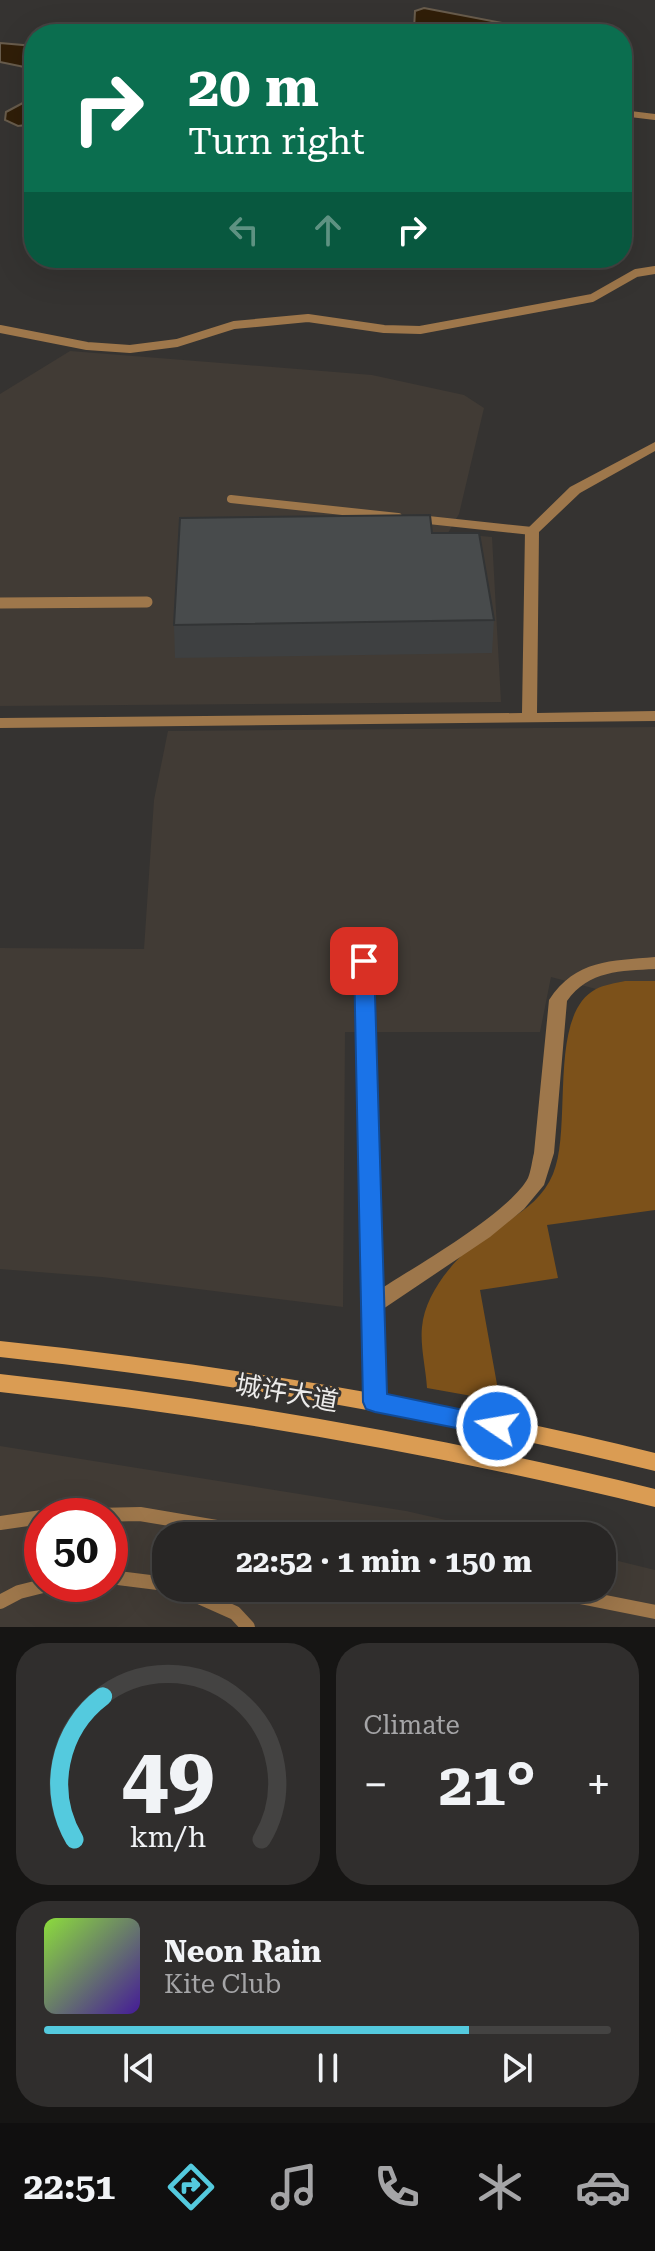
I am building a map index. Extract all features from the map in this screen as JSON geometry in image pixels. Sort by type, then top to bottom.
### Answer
[{"type":"main road","name":"城许大道","points":[[0,1349],[127,1362],[375,1402],[655,1462]]},
{"type":"main road","name":"城许大道","points":[[0,1383],[117,1394],[258,1416],[430,1448],[655,1498]]},
{"type":"street","points":[[529,718],[532,531],[575,490],[655,446]]},
{"type":"street","points":[[0,723],[655,716]]},
{"type":"street","points":[[364,961],[375,1402]]},
{"type":"street","points":[[373,1305],[483,1232],[517,1204],[537,1180],[544,1153],[558,1000],[569,983],[595,969],[655,963]]},
{"type":"lane","points":[[632,114],[655,117]]},
{"type":"lane","points":[[0,329],[87,346],[130,349],[177,343],[234,325],[308,318],[384,329],[420,330],[592,298],[636,273],[655,270]]},
{"type":"lane","points":[[231,499],[532,531]]},
{"type":"lane","points":[[0,603],[147,602]]},
{"type":"lane","points":[[128,1514],[187,1522]]},
{"type":"lane","points":[[0,1523],[24,1520]]},
{"type":"lane","points":[[128,1579],[152,1582]]},
{"type":"lane","points":[[0,1602],[24,1591]]},
{"type":"lane","points":[[210,1602],[235,1613],[248,1627]]},
{"type":"lane","points":[[605,1602],[655,1612]]},
{"type":"shaded area","points":[[424,8],[508,24],[414,24],[415,11]]},
{"type":"shaded area","points":[[0,43],[24,45],[24,67],[0,62]]},
{"type":"shaded area","points":[[24,102],[24,125],[5,120],[6,112]]},
{"type":"shaded area","points":[[70,351],[372,375],[464,395],[484,408],[459,514],[448,533],[492,537],[501,702],[0,706],[0,394]]},
{"type":"shaded area","points":[[655,727],[655,981],[625,981],[596,989],[551,977],[540,1032],[345,1032],[343,1307],[102,1277],[0,1269],[0,948],[144,949],[154,800],[168,731]]},
{"type":"shaded area","points":[[625,981],[655,981],[655,1210],[547,1225],[558,1278],[480,1290],[500,1401],[427,1388],[422,1327],[431,1296],[463,1254],[532,1203],[549,1183],[559,1154],[566,1047],[571,1022],[581,1002],[596,989]]},
{"type":"shaded area","points":[[0,1446],[406,1511],[455,1522],[152,1522],[152,1602],[616,1602],[616,1560],[655,1570],[655,1627],[0,1627]]},
{"type":"building","points":[[430,515],[432,533],[479,533],[494,620],[174,625],[180,518]]},
{"type":"route","points":[[364,961],[375,1402],[497,1426]]}]
